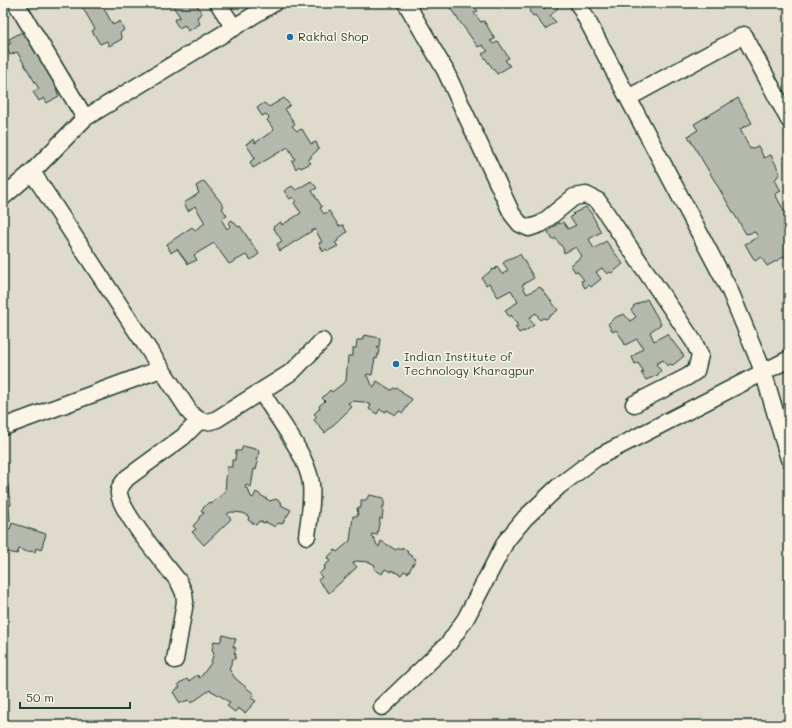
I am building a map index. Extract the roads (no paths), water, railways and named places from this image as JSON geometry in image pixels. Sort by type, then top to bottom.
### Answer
[{"type":"street","points":[[16,3],[85,118]]},
{"type":"street","points":[[218,3],[234,28]]},
{"type":"street","points":[[3,197],[32,172],[85,118],[274,3]]},
{"type":"street","points":[[406,3],[445,70],[512,214],[520,224],[529,228],[541,224],[574,197],[586,195],[598,201],[694,342],[700,355],[696,371],[688,377],[634,404]]},
{"type":"street","points":[[578,3],[730,291],[763,371],[789,459]]},
{"type":"street","points":[[628,98],[744,36],[789,120]]},
{"type":"street","points":[[32,172],[191,414],[199,421],[208,422],[217,419],[293,372],[322,341]]},
{"type":"street","points":[[382,707],[449,643],[466,618],[506,541],[525,518],[559,486],[596,458],[789,358]]},
{"type":"street","points":[[3,427],[161,369]]},
{"type":"street","points":[[261,392],[298,451],[311,482],[312,497],[307,536]]},
{"type":"street","points":[[175,660],[185,602],[184,593],[179,582],[133,522],[118,493],[121,485],[127,478],[183,437],[199,421]]},
{"type":"place","name":"Rakhal Shop","points":[[290,37]]},
{"type":"place","name":"Indian Institute of Technology Kharagpur","points":[[396,364]]}]
